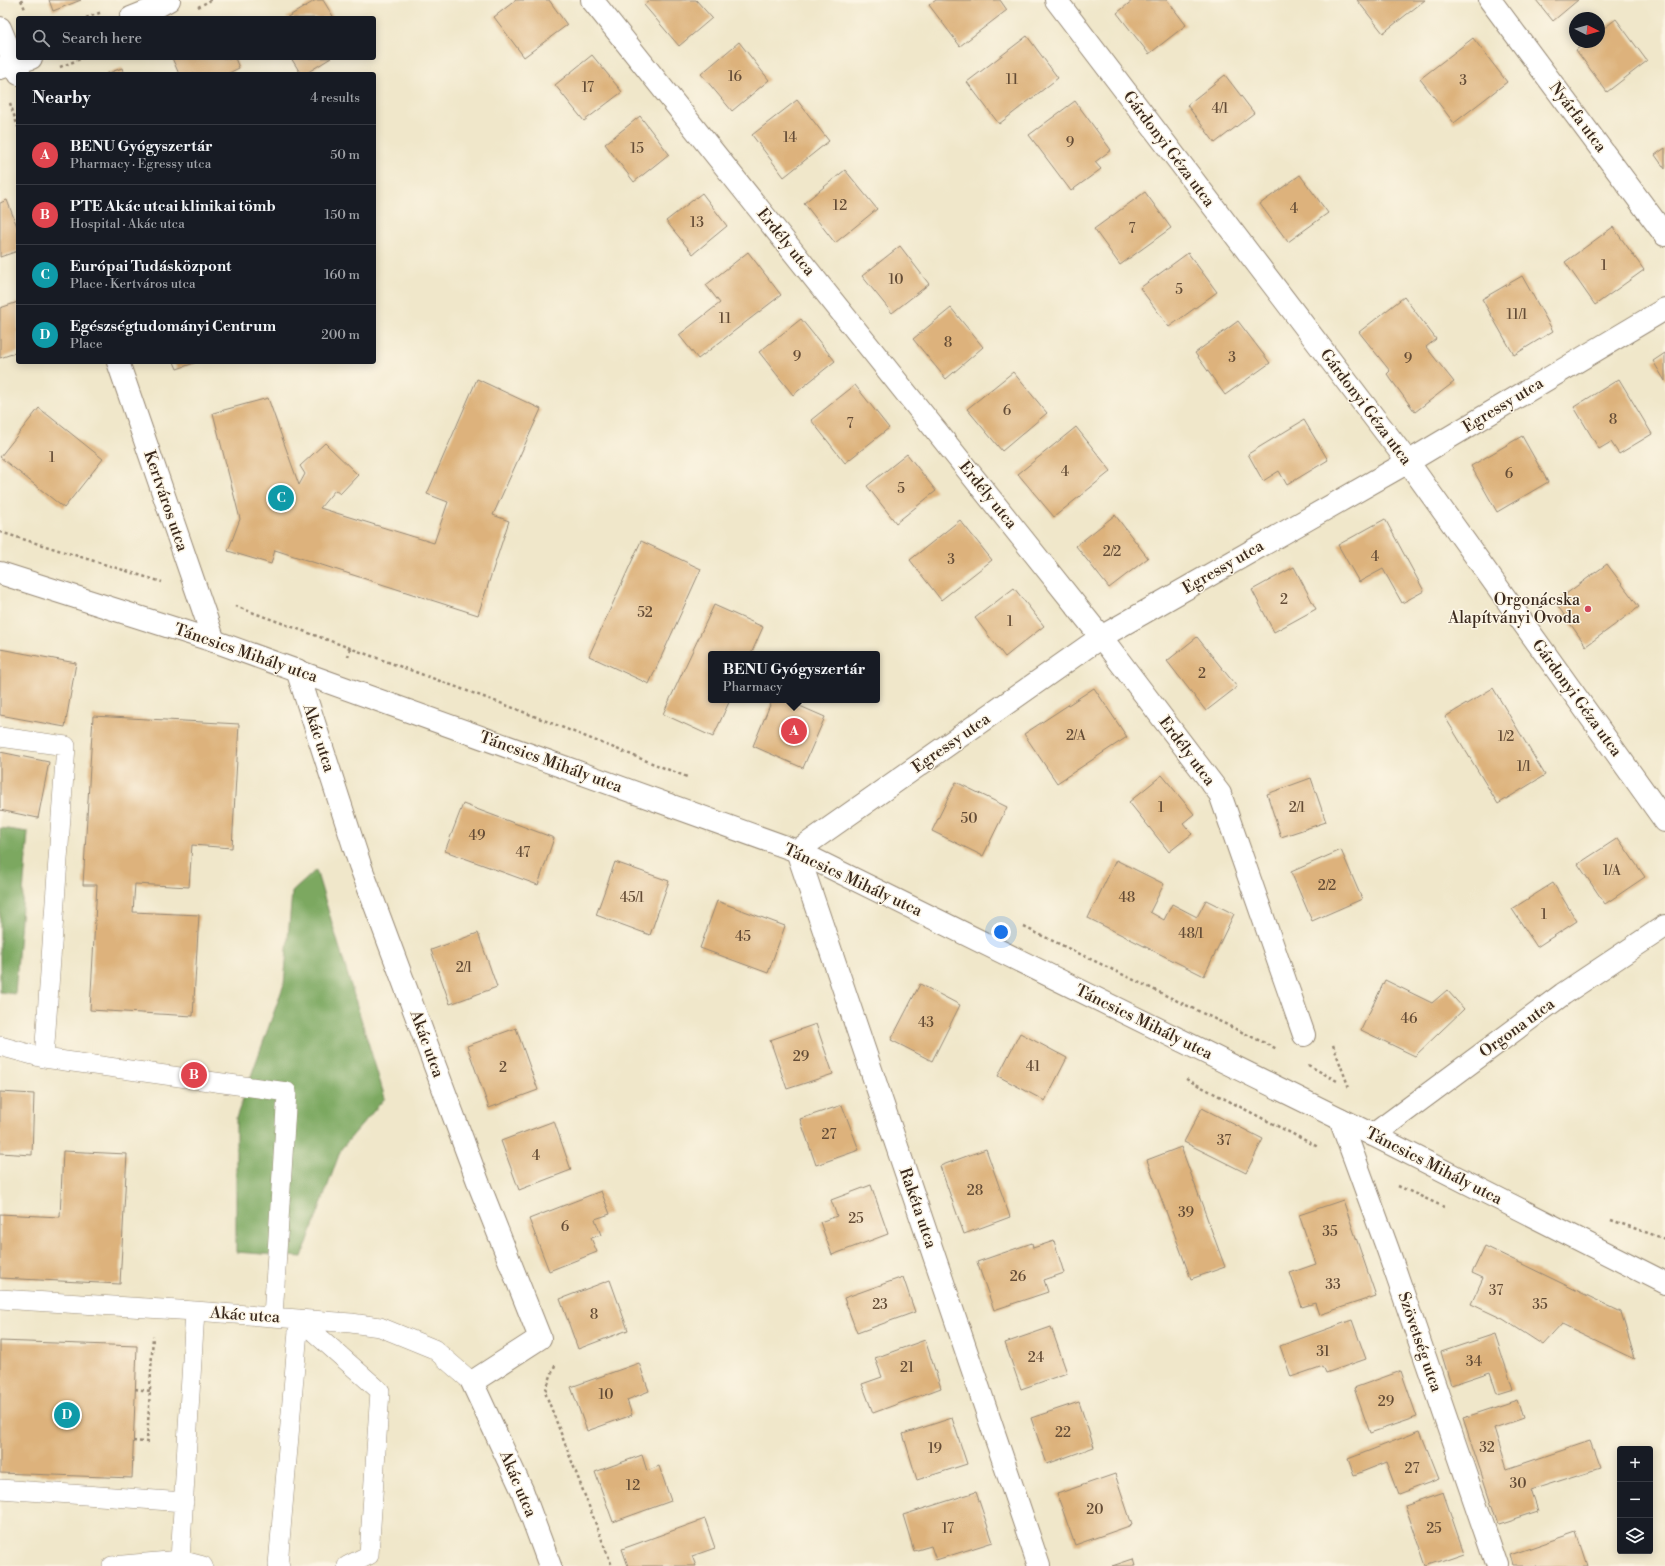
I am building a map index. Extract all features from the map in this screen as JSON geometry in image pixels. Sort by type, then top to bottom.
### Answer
[{"type":"street","points":[[136,16],[169,0]]},
{"type":"street","name":"Erdély utca","points":[[592,0],[1101,637],[1220,794],[1304,1035]]},
{"type":"street","name":"Gárdonyi Géza utca","points":[[1056,0],[1408,462],[1665,821]]},
{"type":"street","name":"Nyárfa utca","points":[[1490,0],[1665,235]]},
{"type":"street","points":[[0,28],[17,66]]},
{"type":"street","name":"Egressy utca","points":[[797,851],[1101,637],[1408,462],[1665,309]]},
{"type":"street","name":"Kertváros utca","points":[[119,364],[214,641]]},
{"type":"street","name":"Táncsics Mihály utca","points":[[0,573],[214,641],[797,851],[1373,1135],[1665,1283]]},
{"type":"street","name":"Akác utca","points":[[297,670],[360,865],[480,1187],[540,1338],[472,1382],[522,1490],[550,1566]]},
{"type":"street","name":"Rakéta utca","points":[[797,851],[1039,1566]]},
{"type":"street","name":"Orgona utca","points":[[1373,1135],[1564,994],[1665,926]]},
{"type":"street","name":"Szövetség utca","points":[[1340,1119],[1388,1250],[1497,1566]]},
{"type":"lane","points":[[0,737],[66,746],[44,1058]]},
{"type":"lane","points":[[0,1046],[44,1058],[287,1092],[273,1317]]},
{"type":"lane","name":"Akác utca","points":[[0,1300],[195,1311],[380,1327],[434,1349],[472,1382]]},
{"type":"lane","points":[[180,1560],[195,1311]]},
{"type":"lane","points":[[277,1566],[299,1319]]},
{"type":"lane","points":[[299,1319],[380,1392],[369,1555],[347,1566]]},
{"type":"lane","points":[[0,1489],[184,1502]]},
{"type":"lane","points":[[112,1566],[180,1560],[203,1566]]},
{"type":"path","points":[[57,68],[78,60]]},
{"type":"path","points":[[1186,1079],[1358,1167]]},
{"type":"path","points":[[133,1441],[147,1442],[152,1344]]},
{"type":"path","points":[[135,1389],[150,1390]]},
{"type":"green space","points":[[0,828],[28,832],[15,994],[0,992]]},
{"type":"green space","points":[[316,870],[385,1098],[341,1149],[302,1257],[236,1252],[236,1118],[284,984],[292,892]]},
{"type":"building","points":[[49,0],[81,0],[53,11]]},
{"type":"building","points":[[316,0],[323,0],[333,16],[289,16]]},
{"type":"building","points":[[516,0],[549,0],[567,25],[524,57],[494,17]]},
{"type":"building","points":[[650,0],[696,0],[712,18],[679,46],[644,5]]},
{"type":"building","points":[[936,0],[1000,0],[1007,10],[960,46],[929,5]]},
{"type":"building","points":[[1133,0],[1167,0],[1186,25],[1149,54],[1117,13]]},
{"type":"building","points":[[1357,0],[1425,0],[1383,33]]},
{"type":"building","points":[[1536,0],[1578,0],[1553,21]]},
{"type":"building","points":[[1616,19],[1647,61],[1607,92],[1576,50],[1578,48],[1605,48],[1605,27]]},
{"type":"building","points":[[1027,36],[1058,78],[999,124],[967,82]]},
{"type":"building","points":[[1473,38],[1507,82],[1454,123],[1420,79]]},
{"type":"building","points":[[739,42],[769,80],[732,111],[701,74]]},
{"type":"building","points":[[592,55],[622,92],[584,121],[555,85]]},
{"type":"building","points":[[173,60],[236,60],[239,68],[231,72],[178,72]]},
{"type":"building","points":[[292,60],[328,60],[308,72],[300,72]]},
{"type":"building","points":[[122,68],[123,72],[111,72]]},
{"type":"building","points":[[1225,75],[1254,113],[1215,143],[1187,105]]},
{"type":"building","points":[[797,100],[829,141],[784,177],[752,135]]},
{"type":"building","points":[[1075,101],[1111,150],[1095,162],[1101,169],[1071,191],[1029,135]]},
{"type":"building","points":[[640,116],[669,154],[634,182],[605,144]]},
{"type":"building","points":[[1665,148],[1665,169],[1655,155]]},
{"type":"building","points":[[845,170],[877,209],[835,243],[804,203]]},
{"type":"building","points":[[1300,175],[1328,213],[1288,242],[1260,204]]},
{"type":"building","points":[[1145,192],[1171,228],[1120,265],[1094,229]]},
{"type":"building","points":[[702,193],[727,226],[693,254],[666,221]]},
{"type":"building","points":[[7,200],[16,224],[16,252],[0,257],[0,203]]},
{"type":"building","points":[[1613,227],[1644,270],[1595,305],[1565,262]]},
{"type":"building","points":[[900,246],[929,284],[892,313],[862,276]]},
{"type":"building","points":[[748,252],[781,295],[698,359],[679,335],[720,303],[706,285]]},
{"type":"building","points":[[1188,253],[1217,292],[1169,327],[1140,288]]},
{"type":"building","points":[[1522,276],[1553,331],[1514,355],[1482,299]]},
{"type":"building","points":[[1404,297],[1436,339],[1426,347],[1454,382],[1415,412],[1387,374],[1390,371],[1359,332]]},
{"type":"building","points":[[16,303],[16,353],[0,358],[0,308]]},
{"type":"building","points":[[951,308],[983,347],[946,379],[913,339]]},
{"type":"building","points":[[801,319],[835,361],[793,395],[759,352]]},
{"type":"building","points":[[1238,321],[1270,363],[1225,395],[1195,353]]},
{"type":"building","points":[[1665,353],[1665,381],[1653,361]]},
{"type":"building","points":[[175,364],[191,364],[177,369]]},
{"type":"building","points":[[1013,372],[1047,413],[1002,451],[967,409]]},
{"type":"building","points":[[477,379],[541,409],[493,515],[509,521],[478,615],[275,550],[271,564],[228,551],[240,519],[213,413],[268,398],[299,485],[305,474],[300,466],[325,443],[358,475],[340,494],[335,490],[320,508],[434,543],[448,502],[427,494]]},
{"type":"building","points":[[1619,379],[1652,434],[1619,454],[1611,442],[1599,449],[1574,407]]},
{"type":"building","points":[[855,385],[889,428],[845,463],[811,420]]},
{"type":"building","points":[[39,408],[103,459],[64,508],[0,457]]},
{"type":"building","points":[[1304,420],[1328,460],[1287,485],[1279,471],[1263,481],[1248,454]]},
{"type":"building","points":[[1076,427],[1111,471],[1054,517],[1018,474]]},
{"type":"building","points":[[1522,436],[1548,482],[1497,512],[1471,466]]},
{"type":"building","points":[[907,454],[936,491],[896,523],[867,486]]},
{"type":"building","points":[[1115,515],[1148,558],[1109,588],[1076,546]]},
{"type":"building","points":[[1385,519],[1424,591],[1402,603],[1383,569],[1359,582],[1338,545]]},
{"type":"building","points":[[960,520],[992,560],[941,600],[910,560]]},
{"type":"building","points":[[641,541],[701,569],[649,684],[589,656]]},
{"type":"building","points":[[1607,564],[1639,607],[1586,646],[1555,602]]},
{"type":"building","points":[[1294,567],[1316,609],[1274,632],[1252,590]]},
{"type":"building","points":[[1014,588],[1044,626],[1005,657],[975,618]]},
{"type":"building","points":[[714,605],[763,627],[752,651],[708,651],[708,703],[729,703],[713,737],[663,714]]},
{"type":"building","points":[[1197,637],[1237,687],[1206,711],[1167,661]]},
{"type":"building","points":[[0,649],[76,663],[65,727],[0,715]]},
{"type":"building","points":[[1094,688],[1127,737],[1057,783],[1024,734]]},
{"type":"building","points":[[1493,688],[1545,775],[1498,804],[1445,717]]},
{"type":"building","points":[[771,703],[793,703],[825,717],[803,768],[753,746]]},
{"type":"building","points":[[93,716],[239,724],[232,848],[192,845],[189,887],[135,884],[133,912],[199,915],[193,1016],[90,1010],[97,885],[83,885]]},
{"type":"building","points":[[0,752],[49,762],[38,818],[0,810]]},
{"type":"building","points":[[1162,775],[1194,814],[1183,823],[1192,834],[1169,852],[1129,802]]},
{"type":"building","points":[[1311,778],[1326,822],[1281,837],[1267,794]]},
{"type":"building","points":[[956,782],[1007,807],[983,856],[932,831]]},
{"type":"building","points":[[463,804],[554,838],[538,885],[445,851]]},
{"type":"building","points":[[1618,838],[1645,877],[1605,904],[1578,864]]},
{"type":"building","points":[[1341,850],[1362,899],[1312,921],[1291,872]]},
{"type":"building","points":[[1116,860],[1164,884],[1150,912],[1164,920],[1172,904],[1197,917],[1206,900],[1234,914],[1204,976],[1088,918]]},
{"type":"building","points":[[615,862],[669,881],[650,935],[596,915]]},
{"type":"building","points":[[1553,883],[1577,921],[1537,947],[1512,909]]},
{"type":"building","points":[[717,901],[785,926],[768,973],[700,948]]},
{"type":"building","points":[[478,933],[497,987],[450,1004],[431,950]]},
{"type":"building","points":[[1385,980],[1432,1003],[1447,990],[1464,1009],[1415,1056],[1361,1030]]},
{"type":"building","points":[[920,984],[960,1005],[932,1061],[891,1040]]},
{"type":"building","points":[[816,1024],[833,1074],[787,1089],[770,1040]]},
{"type":"building","points":[[516,1028],[538,1090],[489,1108],[467,1046]]},
{"type":"building","points":[[1020,1033],[1067,1058],[1045,1101],[998,1076]]},
{"type":"building","points":[[0,1092],[34,1094],[32,1155],[0,1153]]},
{"type":"building","points":[[842,1105],[859,1150],[816,1165],[800,1119]]},
{"type":"building","points":[[1202,1108],[1263,1139],[1246,1173],[1184,1142]]},
{"type":"building","points":[[554,1121],[571,1170],[519,1190],[501,1141]]},
{"type":"building","points":[[1181,1147],[1225,1267],[1191,1279],[1147,1160]]},
{"type":"building","points":[[986,1149],[1010,1217],[964,1234],[940,1166]]},
{"type":"building","points":[[63,1151],[127,1154],[120,1284],[0,1278],[0,1214],[60,1217]]},
{"type":"building","points":[[871,1185],[888,1234],[832,1255],[820,1222],[837,1216],[831,1200]]},
{"type":"building","points":[[601,1191],[610,1214],[595,1219],[601,1235],[591,1238],[597,1252],[549,1271],[529,1219]]},
{"type":"building","points":[[1343,1200],[1376,1296],[1319,1315],[1315,1303],[1302,1307],[1290,1273],[1316,1264],[1299,1215]]},
{"type":"building","points":[[1054,1241],[1064,1273],[1044,1280],[1048,1292],[994,1310],[977,1262],[1032,1243],[1033,1248]]},
{"type":"building","points":[[1485,1246],[1621,1312],[1635,1359],[1562,1324],[1543,1345],[1503,1319],[1471,1304],[1483,1278],[1472,1273]]},
{"type":"building","points":[[903,1277],[915,1312],[857,1333],[844,1298]]},
{"type":"building","points":[[610,1280],[628,1330],[578,1349],[560,1299]]},
{"type":"building","points":[[1352,1320],[1366,1359],[1326,1373],[1323,1366],[1291,1377],[1280,1346]]},
{"type":"building","points":[[1051,1327],[1067,1373],[1021,1389],[1005,1343]]},
{"type":"building","points":[[1495,1334],[1513,1389],[1497,1394],[1490,1372],[1451,1385],[1441,1352]]},
{"type":"building","points":[[925,1340],[941,1388],[873,1413],[862,1384],[882,1377],[875,1358]]},
{"type":"building","points":[[0,1341],[137,1346],[132,1478],[0,1473]]},
{"type":"building","points":[[639,1363],[649,1391],[627,1400],[632,1415],[587,1431],[571,1387]]},
{"type":"building","points":[[1401,1371],[1417,1417],[1370,1433],[1354,1388]]},
{"type":"building","points":[[1517,1400],[1523,1418],[1494,1428],[1507,1469],[1590,1441],[1600,1468],[1531,1490],[1538,1511],[1498,1524],[1463,1418]]},
{"type":"building","points":[[1079,1402],[1094,1447],[1047,1464],[1031,1418]]},
{"type":"building","points":[[952,1418],[967,1464],[917,1480],[903,1434]]},
{"type":"building","points":[[1420,1431],[1439,1479],[1399,1494],[1387,1462],[1354,1475],[1348,1459]]},
{"type":"building","points":[[642,1455],[647,1471],[659,1466],[671,1501],[613,1522],[595,1472]]},
{"type":"building","points":[[1115,1474],[1132,1525],[1075,1545],[1057,1494]]},
{"type":"building","points":[[976,1492],[993,1542],[936,1560],[931,1546],[914,1551],[903,1515]]},
{"type":"building","points":[[1443,1492],[1464,1553],[1426,1566],[1405,1505]]},
{"type":"building","points":[[705,1519],[715,1548],[692,1556],[696,1566],[628,1566],[622,1549]]},
{"type":"building","points":[[1577,1532],[1588,1566],[1513,1566],[1510,1555]]},
{"type":"building","points":[[1133,1559],[1135,1566],[1112,1566]]},
{"type":"place","name":"Európai Tudásközpont","points":[[281,498]]},
{"type":"place","name":"Orgonácska Alapítványi Óvoda","points":[[1588,609]]},
{"type":"place","name":"BENU Gyógyszertár","points":[[794,731]]},
{"type":"place","name":"PTE Akác utcai klinikai tömb","points":[[194,1075]]},
{"type":"place","name":"Egészségtudományi Centrum","points":[[67,1415]]}]
